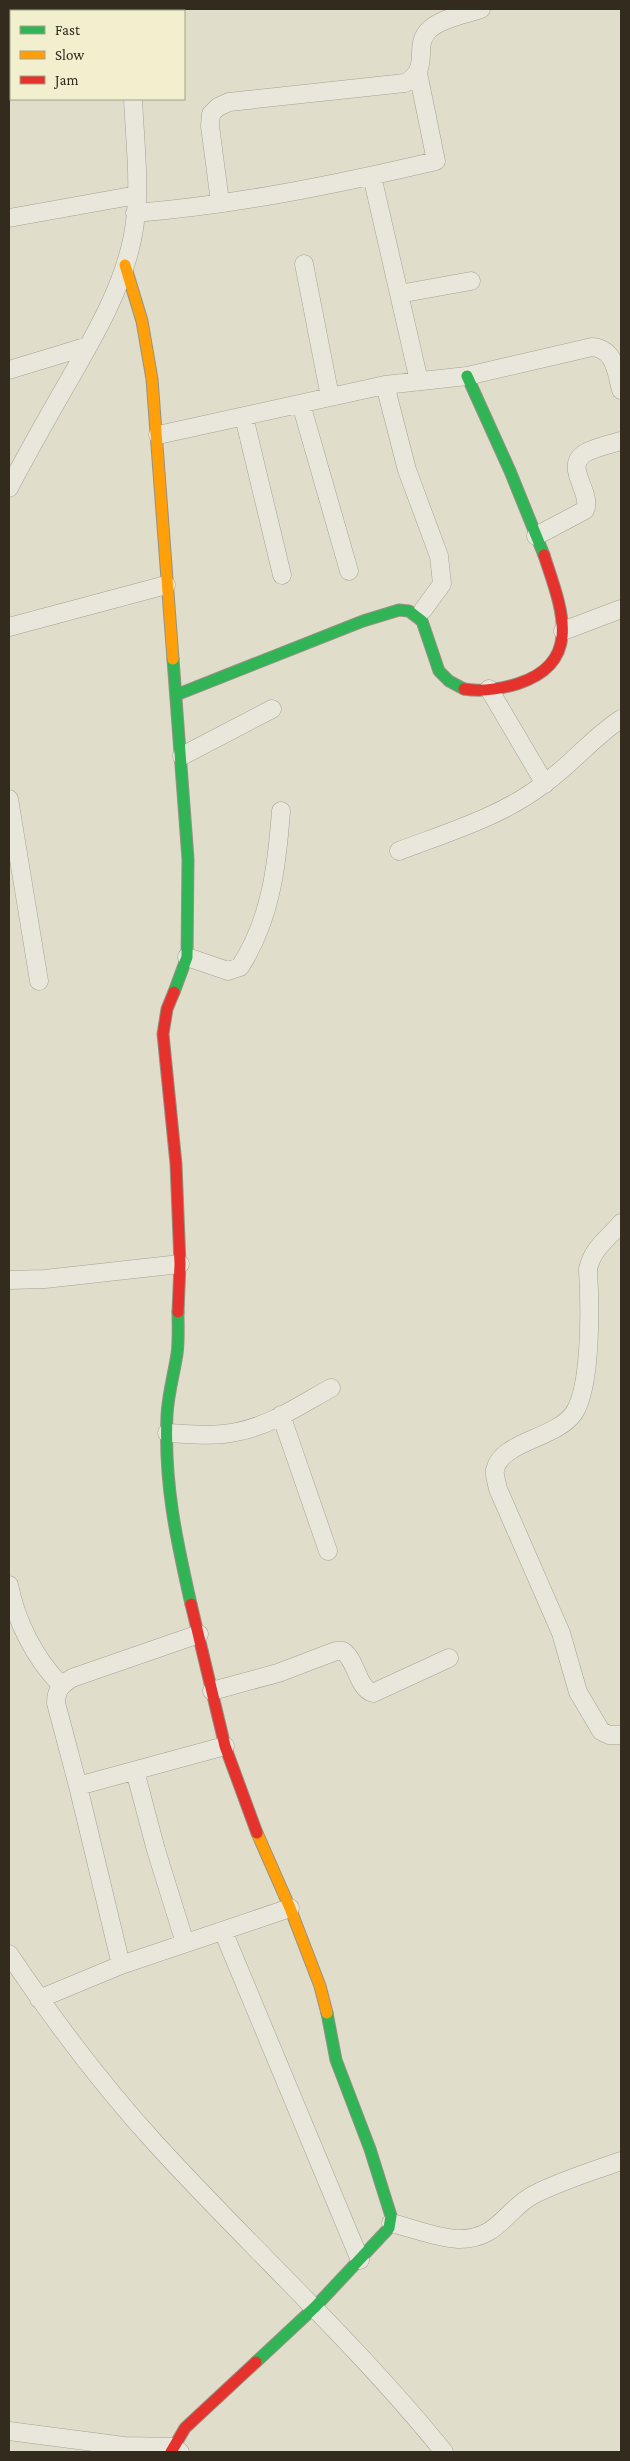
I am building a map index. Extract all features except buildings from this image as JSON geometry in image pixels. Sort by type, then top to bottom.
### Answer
[{"type":"street","points":[[220,202],[210,126],[211,114],[218,107],[229,102],[405,83],[418,73],[422,64],[422,43],[430,28],[481,9]]},
{"type":"street","points":[[135,213],[180,210],[372,176],[436,161],[418,73]]},
{"type":"street","points":[[9,488],[88,346],[109,304],[125,265],[132,239],[137,195],[133,100]]},
{"type":"street","points":[[372,176],[419,380]]},
{"type":"street","points":[[9,218],[137,195]]},
{"type":"street","points":[[304,264],[330,397]]},
{"type":"street","points":[[9,2431],[175,2451],[185,2428],[315,2307],[389,2228],[391,2223],[391,2216],[370,2149],[336,2060],[326,2005],[320,1986],[290,1908],[277,1882],[225,1746],[176,1535],[168,1492],[167,1412],[177,1351],[180,1264],[176,1164],[163,1034],[167,1009],[187,957],[188,859],[182,756],[166,585],[158,435],[145,331],[135,292],[125,265]]},
{"type":"street","points":[[399,294],[471,282]]},
{"type":"street","points":[[9,370],[88,346]]},
{"type":"street","points":[[158,435],[385,385],[466,376],[592,347],[601,348],[609,353],[614,360],[621,390]]},
{"type":"street","points":[[176,695],[356,624],[398,610],[411,612],[421,619],[427,630],[435,664],[444,677],[458,687],[489,689],[516,684],[541,673],[554,660],[562,645],[564,631],[559,606],[536,536],[466,376]]},
{"type":"street","points":[[385,385],[407,470],[438,556],[442,584],[423,610]]},
{"type":"street","points":[[301,404],[349,571]]},
{"type":"street","points":[[244,417],[282,575]]},
{"type":"street","points":[[536,536],[585,510],[587,498],[577,472],[576,463],[581,456],[621,441]]},
{"type":"street","points":[[9,627],[166,585]]},
{"type":"street","points":[[564,631],[621,609]]},
{"type":"street","points":[[489,689],[545,784]]},
{"type":"street","points":[[182,756],[272,709]]},
{"type":"street","points":[[399,851],[483,819],[517,802],[545,784],[621,719]]},
{"type":"street","points":[[9,799],[16,883],[39,981]]},
{"type":"street","points":[[187,957],[228,971],[234,971],[244,961],[268,906],[273,886],[278,863],[281,811]]},
{"type":"street","points":[[621,1223],[596,1247],[590,1258],[588,1269],[586,1364],[581,1398],[574,1413],[553,1432],[509,1451],[500,1458],[495,1471],[498,1489],[561,1633],[578,1692],[601,1731],[609,1735],[621,1735]]},
{"type":"street","points":[[9,1280],[44,1279],[180,1264]]},
{"type":"street","points":[[167,1433],[209,1435],[237,1432],[281,1415],[331,1388]]},
{"type":"street","points":[[281,1415],[328,1551]]},
{"type":"street","points":[[9,1585],[20,1622],[49,1673],[61,1685]]},
{"type":"street","points":[[121,1965],[56,1703],[56,1693],[61,1685],[72,1678],[199,1634]]},
{"type":"street","points":[[212,1690],[278,1674],[336,1650],[343,1650],[353,1660],[365,1687],[374,1693],[449,1658]]},
{"type":"street","points":[[78,1786],[225,1746]]},
{"type":"street","points":[[135,1771],[156,1850],[185,1944]]},
{"type":"street","points":[[39,1999],[121,1965],[290,1908]]},
{"type":"street","points":[[223,1931],[360,2260]]},
{"type":"street","points":[[9,1954],[80,2055],[157,2145],[315,2307],[419,2421],[444,2452]]},
{"type":"street","points":[[391,2223],[459,2239],[489,2232],[533,2195],[621,2161]]},
{"type":"traffic: fast","points":[[467,376],[510,471],[544,555]]},
{"type":"traffic: fast","points":[[176,695],[363,621],[399,610],[409,611],[422,621],[439,671],[449,681],[464,689]]},
{"type":"traffic: fast","points":[[173,659],[188,859],[187,957],[174,992]]},
{"type":"traffic: fast","points":[[178,1312],[178,1349],[167,1415],[167,1464],[172,1510],[191,1604]]},
{"type":"traffic: fast","points":[[256,2362],[315,2307],[389,2228],[391,2216],[370,2149],[336,2060],[327,2013]]},
{"type":"traffic: slow","points":[[125,265],[142,321],[152,379],[173,659]]},
{"type":"traffic: slow","points":[[257,1833],[290,1908],[320,1986],[327,2013]]},
{"type":"traffic: jam","points":[[464,689],[491,690],[517,684],[539,674],[553,662],[560,647],[562,630],[561,612],[544,555]]},
{"type":"traffic: jam","points":[[174,992],[167,1009],[163,1034],[176,1164],[180,1264],[178,1312]]},
{"type":"traffic: jam","points":[[191,1604],[225,1746],[257,1833]]},
{"type":"traffic: jam","points":[[171,2452],[185,2428],[256,2362]]}]
